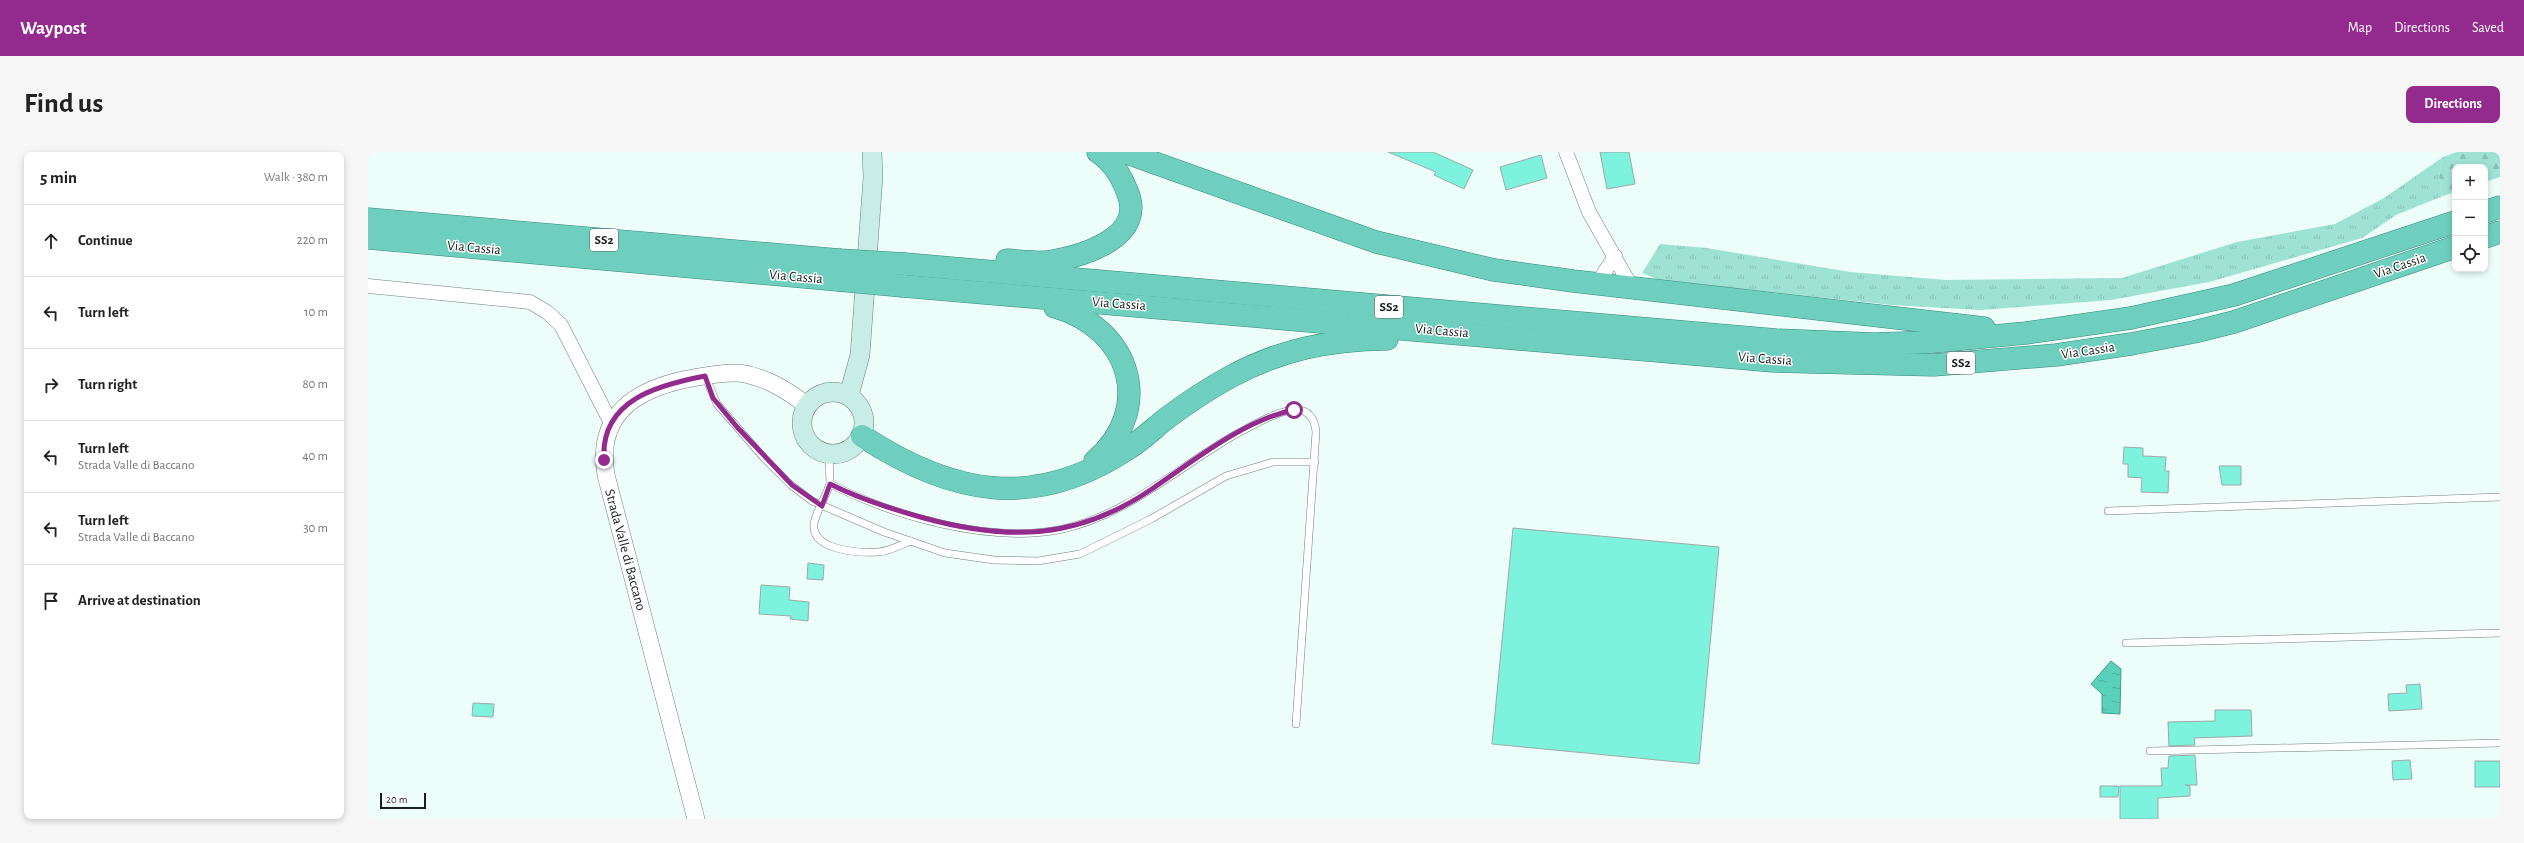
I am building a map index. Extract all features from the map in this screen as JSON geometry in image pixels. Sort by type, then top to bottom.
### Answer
[{"type":"highway","points":[[905,264],[930,258],[1052,262],[1096,250],[1121,233],[1128,220],[1131,200],[1122,178],[1107,158],[1098,152]]},
{"type":"highway","points":[[1124,152],[1399,248],[1494,270],[1597,284],[2026,333]]},
{"type":"highway","points":[[2488,211],[2500,207]]},
{"type":"highway","name":"Via Cassia","points":[[368,219],[838,270],[903,286],[997,295],[1787,361],[1934,365],[2016,360],[2131,344],[2234,322],[2452,248]]},
{"type":"highway","name":"Via Cassia","points":[[368,238],[838,270],[905,264],[1791,341],[1899,343],[2026,333],[2131,318],[2234,295],[2452,223]]},
{"type":"highway","points":[[2488,237],[2500,232]]},
{"type":"highway","points":[[997,295],[1046,304],[1083,317],[1105,334],[1121,359],[1127,372],[1129,393],[1123,425],[1111,445],[1080,473]]},
{"type":"highway","points":[[862,436],[914,466],[962,484],[1018,489],[1044,485],[1080,473],[1130,448],[1167,418],[1206,392],[1231,377],[1281,356],[1311,346],[1340,341],[1408,338],[1454,332]]},
{"type":"main road","points":[[848,395],[860,355],[873,177],[872,152]]},
{"type":"main road","points":[[873,177],[882,152]]},
{"type":"main road","points":[[836,392],[848,395],[855,400],[863,413],[865,425],[858,443],[846,452],[829,454],[812,446],[805,436],[802,419],[807,406],[815,397],[824,393],[836,392]]},
{"type":"street","points":[[1566,152],[1589,212],[1632,288]]},
{"type":"street","points":[[2488,237],[2500,235]]},
{"type":"street","points":[[1597,284],[1615,256]]},
{"type":"street","points":[[368,286],[530,302],[547,312],[560,325],[611,423]]},
{"type":"street","name":"Strada Valle di Baccano","points":[[696,819],[606,475],[603,453],[611,423],[626,404],[643,394],[671,383],[705,376],[738,373],[757,378],[784,390],[807,406]]},
{"type":"lane","points":[[705,376],[713,398],[737,427],[792,485],[822,506],[910,541],[945,553],[994,560],[1038,561],[1080,554],[1151,519],[1226,476],[1273,462],[1315,462]]},
{"type":"lane","points":[[830,484],[866,500],[941,522],[983,531],[1029,534],[1068,528],[1108,513],[1150,490],[1227,440],[1290,410],[1305,411],[1312,417],[1316,432],[1296,724]]},
{"type":"lane","points":[[829,454],[830,484],[814,529],[818,539],[830,547],[879,552],[910,541]]},
{"type":"lane","points":[[2108,511],[2500,497]]},
{"type":"lane","points":[[2126,644],[2500,633]]},
{"type":"lane","points":[[2150,751],[2500,743]]},
{"type":"green space","points":[[2457,152],[2500,152],[2500,177],[2488,181],[2488,164],[2452,164],[2452,193],[2443,196],[2439,176],[2443,157]]},
{"type":"green space","points":[[2443,157],[2439,176],[2443,196],[2396,215],[2362,238],[2209,282],[2111,300],[1980,310],[1892,305],[1659,280],[1642,273],[1660,244],[1707,248],[1850,272],[1946,280],[2122,278],[2237,242],[2335,224],[2384,198]]},
{"type":"water","points":[[2111,661],[2121,669],[2120,714],[2102,713],[2102,694],[2091,684]]},
{"type":"building","points":[[1388,152],[1433,152],[1473,170],[1464,189],[1434,175],[1436,172]]},
{"type":"building","points":[[1600,152],[1629,152],[1635,184],[1607,189]]},
{"type":"building","points":[[1541,155],[1547,178],[1506,190],[1500,167]]},
{"type":"building","points":[[2124,447],[2143,448],[2143,456],[2166,457],[2165,471],[2169,471],[2168,493],[2141,492],[2142,478],[2128,477],[2128,464],[2123,464]]},
{"type":"building","points":[[2219,466],[2241,466],[2241,485],[2222,485]]},
{"type":"building","points":[[1513,528],[1719,547],[1699,764],[1492,744]]},
{"type":"building","points":[[808,563],[824,565],[823,580],[807,579]]},
{"type":"building","points":[[761,585],[790,587],[789,600],[809,602],[808,621],[790,619],[791,616],[759,614]]},
{"type":"building","points":[[2420,684],[2422,709],[2389,711],[2388,694],[2407,693],[2406,685]]},
{"type":"building","points":[[473,703],[494,704],[493,717],[472,716]]},
{"type":"building","points":[[2215,710],[2251,710],[2252,736],[2194,738],[2195,745],[2169,746],[2168,722],[2215,721]]},
{"type":"building","points":[[2195,755],[2197,785],[2185,785],[2190,786],[2190,796],[2158,798],[2158,819],[2120,819],[2120,786],[2162,786],[2161,768],[2168,768],[2169,756]]},
{"type":"building","points":[[2410,760],[2412,779],[2393,780],[2392,761]]},
{"type":"building","points":[[2475,761],[2500,761],[2500,787],[2475,787]]},
{"type":"building","points":[[2100,786],[2119,786],[2118,797],[2100,797]]},
{"type":"route","points":[[604,460],[604,444],[611,423],[626,404],[660,386],[705,376],[713,398],[717,404],[764,458],[804,496],[822,506],[830,484],[853,495],[893,510],[969,529],[998,533],[1029,534],[1068,528],[1090,521],[1123,506],[1246,429],[1279,414],[1294,410]]}]
